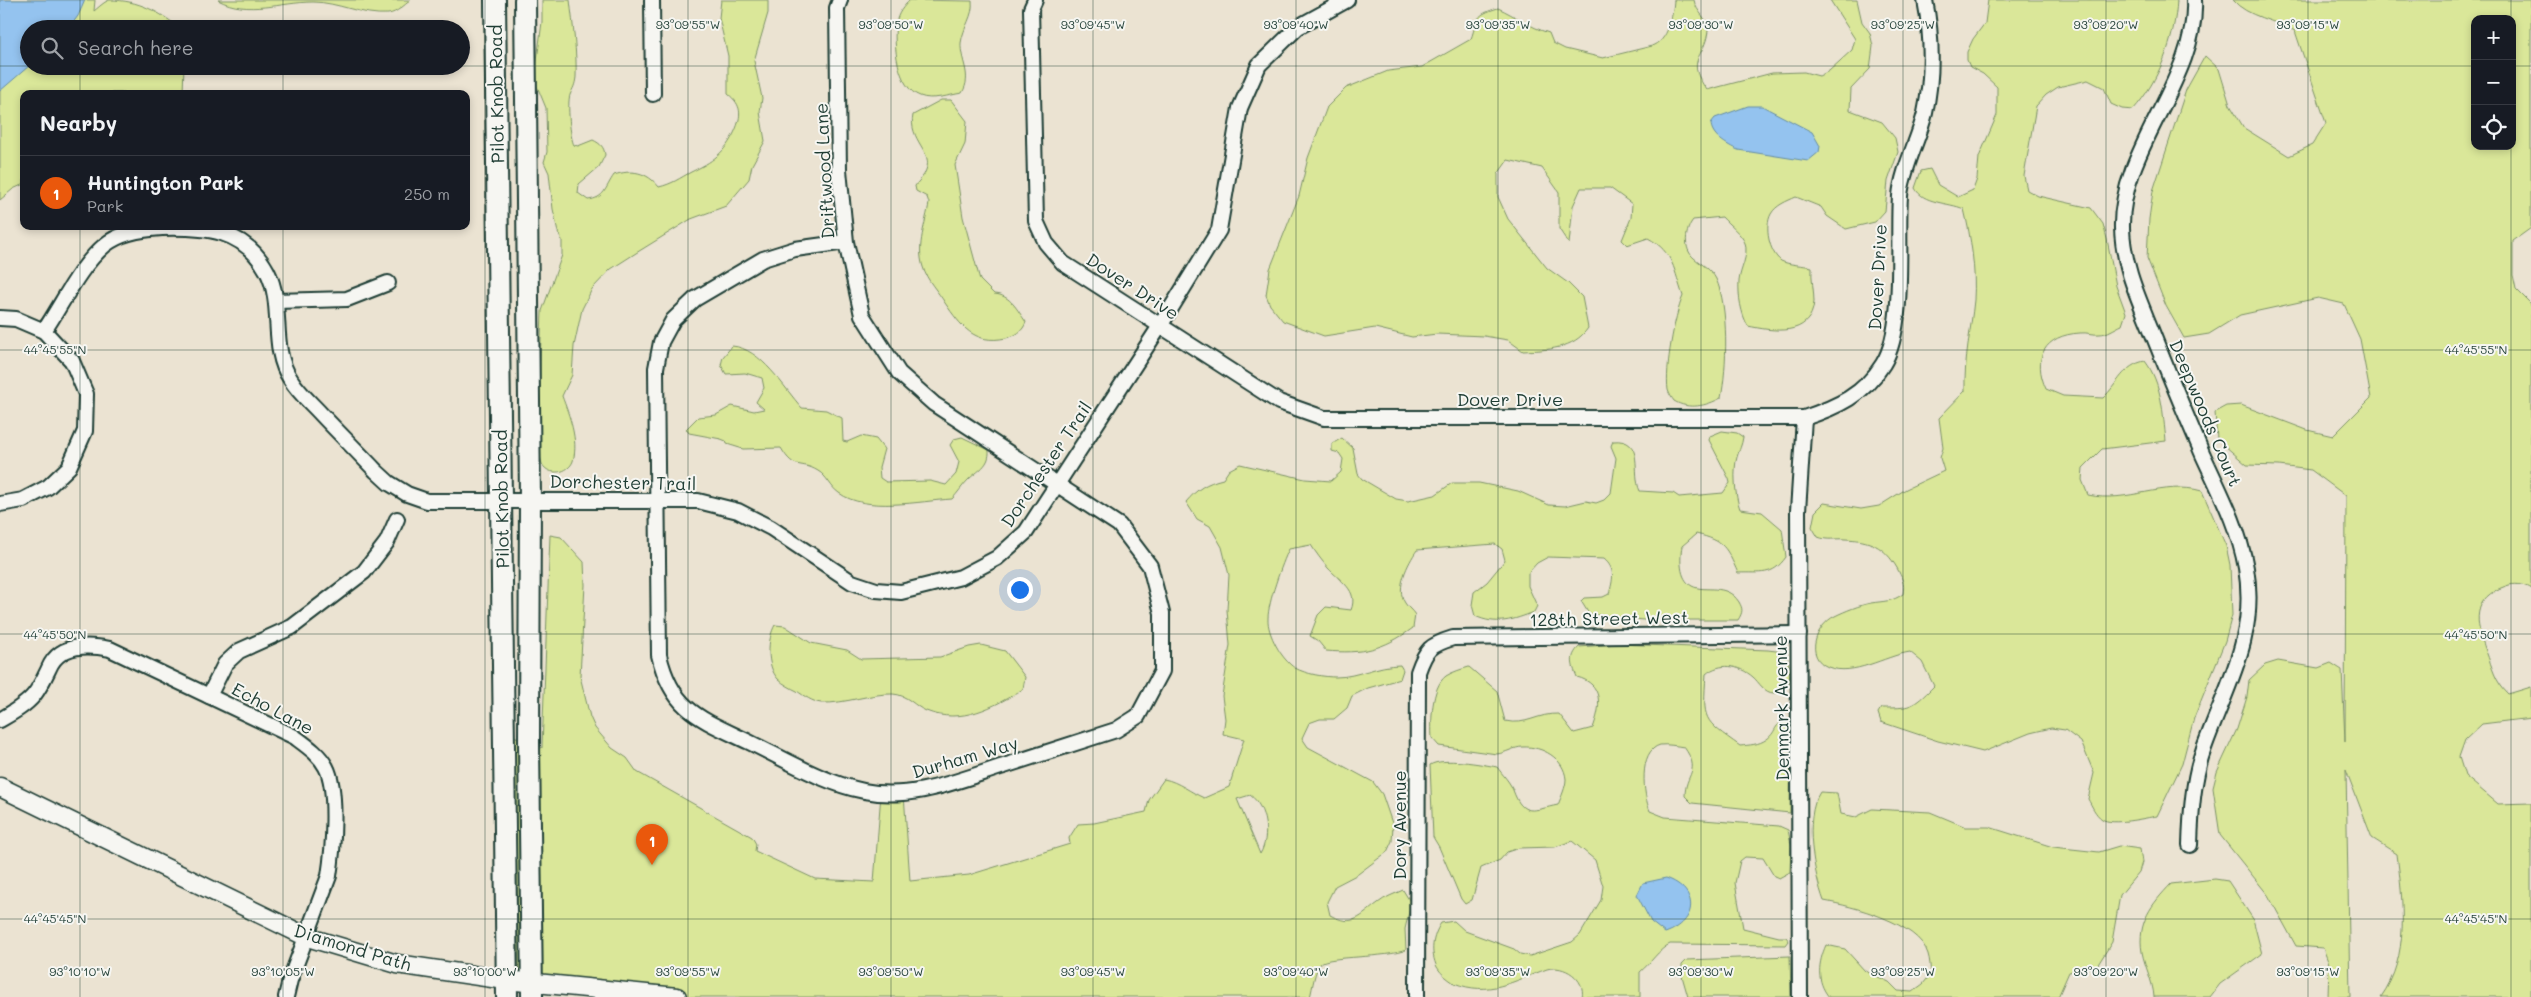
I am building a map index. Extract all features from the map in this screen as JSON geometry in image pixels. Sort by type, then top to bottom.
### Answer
[{"type":"main road","name":"Pilot Knob Road","points":[[495,0],[507,989]]},
{"type":"main road","name":"Pilot Knob Road","points":[[524,0],[530,499],[529,743],[532,990]]},
{"type":"street","points":[[652,0],[653,94]]},
{"type":"street","name":"Driftwood Lane","points":[[840,0],[837,8],[839,170],[846,242],[862,315],[899,373],[934,404],[1058,484]]},
{"type":"street","name":"Dover Drive","points":[[1035,0],[1031,9],[1036,221],[1046,243],[1063,263],[1279,402],[1324,418],[1804,418],[1836,408],[1863,389],[1883,363],[1896,332],[1900,194],[1925,113],[1931,75],[1929,19],[1925,0]]},
{"type":"street","name":"Dorchester Trail","points":[[233,231],[261,262],[271,281],[276,301],[279,351],[291,380],[389,483],[407,494],[427,500],[698,501],[738,511],[771,528],[852,582],[876,590],[901,592],[961,577],[997,558],[1026,532],[1160,326],[1219,230],[1240,108],[1259,65],[1298,27],[1347,0]]},
{"type":"street","name":"Deepwoods Court","points":[[2190,845],[2191,804],[2196,776],[2203,749],[2230,685],[2244,644],[2250,614],[2249,590],[2241,544],[2233,522],[2180,402],[2130,277],[2124,253],[2122,226],[2133,168],[2191,39],[2194,0]]},
{"type":"street","name":"Dorchester Trail","points":[[44,331],[90,260],[106,243],[137,230]]},
{"type":"street","name":"Durham Way","points":[[846,242],[795,248],[763,258],[695,299],[674,320],[661,342],[656,368],[659,655],[664,677],[676,698],[702,720],[831,781],[865,791],[900,794],[937,787],[1116,730],[1138,716],[1162,671],[1162,612],[1150,566],[1119,525],[1058,484]]},
{"type":"street","points":[[276,301],[347,299],[388,283]]},
{"type":"street","points":[[0,318],[16,319],[44,331],[72,361],[86,394],[85,430],[69,466],[48,487],[23,500],[0,504]]},
{"type":"street","name":"Denmark Avenue","points":[[1800,997],[1798,511],[1804,418]]},
{"type":"street","points":[[209,696],[225,664],[238,651],[292,627],[364,572],[387,542],[397,519]]},
{"type":"street","name":"128th Street West","points":[[1424,654],[1436,643],[1453,638],[1799,634]]},
{"type":"street","name":"Echo Lane","points":[[0,720],[22,706],[35,694],[56,656],[68,650],[86,646],[110,649],[295,737],[315,752],[330,776],[333,837],[331,862],[329,876],[290,980],[286,997]]},
{"type":"street","name":"Dory Avenue","points":[[1417,997],[1418,672],[1424,654]]},
{"type":"street","name":"Diamond Path","points":[[0,787],[307,937],[397,964],[507,989],[677,997]]},
{"type":"green space","points":[[0,0],[95,0],[94,11],[110,0],[130,2],[157,12],[169,20],[20,20],[20,75],[184,75],[183,90],[20,90],[20,186],[0,200]]},
{"type":"green space","points":[[218,0],[411,0],[394,12],[378,14],[313,2],[253,8],[229,5]]},
{"type":"green space","points":[[542,0],[570,0],[576,80],[570,95],[570,128],[574,145],[578,146],[593,140],[602,146],[605,155],[599,167],[579,184],[578,193],[588,200],[601,195],[614,175],[627,172],[639,173],[649,178],[659,187],[672,183],[705,164],[722,151],[735,131],[740,115],[736,102],[728,94],[728,56],[719,18],[721,0],[768,0],[768,13],[754,61],[762,98],[760,112],[765,141],[752,165],[749,179],[726,206],[691,219],[636,253],[611,269],[592,289],[582,309],[574,346],[572,375],[562,396],[574,436],[575,453],[571,465],[559,472],[549,471],[545,468],[542,464],[537,445],[542,311],[562,255],[562,240],[558,232],[553,209],[549,173],[544,162],[547,152],[546,108],[537,86],[536,68],[542,22]]},
{"type":"green space","points":[[910,0],[972,1],[970,17],[961,43],[966,74],[962,93],[935,98],[925,97],[912,91],[906,84],[898,64],[895,32],[898,16]]},
{"type":"green space","points":[[1674,0],[1694,0],[1695,5],[1707,22],[1706,40],[1696,65],[1700,80],[1707,90],[1772,73],[1804,72],[1819,76],[1829,71],[1852,50],[1855,39],[1830,0],[1857,0],[1862,22],[1870,33],[1873,46],[1870,69],[1851,89],[1850,110],[1882,122],[1895,138],[1898,152],[1888,181],[1885,211],[1875,222],[1846,229],[1827,216],[1821,207],[1796,197],[1779,206],[1771,214],[1768,232],[1773,252],[1781,261],[1812,267],[1814,302],[1811,314],[1806,322],[1798,327],[1779,330],[1748,326],[1740,305],[1739,293],[1739,281],[1746,253],[1743,239],[1722,217],[1693,220],[1690,224],[1686,239],[1688,250],[1716,279],[1723,305],[1726,338],[1725,371],[1721,398],[1703,405],[1692,406],[1674,401],[1669,393],[1667,381],[1671,343],[1676,317],[1683,296],[1672,263],[1657,243],[1648,238],[1627,245],[1622,240],[1631,218],[1632,204],[1610,188],[1581,188],[1573,206],[1569,244],[1559,229],[1559,192],[1542,168],[1508,160],[1498,174],[1498,197],[1508,219],[1547,268],[1568,283],[1582,297],[1588,328],[1575,340],[1550,349],[1523,351],[1508,340],[1484,336],[1437,334],[1412,337],[1375,328],[1324,336],[1283,321],[1270,305],[1266,295],[1270,269],[1299,196],[1308,158],[1327,107],[1346,88],[1388,71],[1422,67],[1471,39],[1478,18],[1498,8],[1535,28],[1549,33],[1553,43],[1565,49],[1603,58],[1652,46],[1666,34],[1671,20]]},
{"type":"green space","points":[[1988,0],[2177,0],[2173,30],[2164,59],[2151,86],[2133,110],[2122,109],[2111,104],[2104,88],[2088,80],[2058,87],[2046,95],[2036,106],[2024,176],[2027,190],[2038,196],[2091,208],[2103,224],[2116,286],[2126,313],[2122,325],[2103,334],[2083,333],[2068,335],[2050,343],[2044,350],[2040,367],[2046,389],[2063,396],[2103,398],[2126,371],[2137,363],[2145,361],[2155,379],[2161,399],[2166,441],[2102,449],[2083,468],[2082,480],[2088,495],[2117,497],[2174,488],[2202,491],[2226,546],[2230,565],[2232,615],[2225,641],[2194,718],[2182,764],[2157,816],[2137,820],[2107,821],[2102,819],[2094,810],[2088,799],[2094,773],[2081,742],[2065,730],[2051,728],[2030,733],[1983,752],[1938,741],[1881,722],[1878,713],[1881,708],[1899,708],[1915,703],[1934,686],[1922,662],[1910,652],[1859,668],[1848,669],[1828,667],[1816,656],[1815,641],[1818,633],[1828,620],[1857,607],[1895,598],[1903,594],[1904,587],[1903,581],[1892,560],[1876,546],[1862,541],[1818,537],[1812,527],[1815,512],[1824,503],[1861,509],[1879,506],[1906,489],[1944,471],[1940,458],[1943,448],[1939,418],[1965,391],[1974,300],[1974,266],[1964,209],[1930,200],[1915,188],[1921,171],[1930,169],[1938,185],[1958,197],[1973,190],[1977,179],[1979,157],[1997,115],[1997,87],[1983,74],[1970,67],[1967,60],[1967,52],[1973,39],[1985,23]]},
{"type":"green space","points":[[2233,0],[2531,0],[2531,228],[2513,241],[2513,275],[2516,289],[2531,304],[2531,589],[2516,584],[2495,591],[2481,604],[2478,621],[2492,669],[2503,689],[2508,694],[2531,687],[2531,718],[2482,724],[2465,740],[2459,757],[2465,776],[2498,804],[2531,803],[2531,997],[2381,997],[2397,964],[2400,946],[2402,910],[2397,854],[2372,838],[2346,770],[2350,997],[2328,997],[2329,964],[2323,948],[2296,946],[2268,895],[2220,835],[2213,788],[2217,772],[2237,729],[2247,697],[2249,680],[2265,665],[2278,661],[2318,668],[2331,663],[2342,670],[2345,742],[2346,496],[2311,470],[2247,465],[2217,439],[2215,412],[2226,406],[2241,405],[2307,430],[2333,436],[2371,398],[2360,339],[2344,304],[2318,298],[2240,315],[2209,334],[2184,338],[2166,306],[2147,258],[2153,191],[2186,90],[2205,56],[2219,69],[2230,105],[2244,128],[2289,156],[2312,145],[2326,123],[2295,31],[2246,10]]},
{"type":"green space","points":[[941,100],[951,100],[967,121],[965,144],[955,165],[963,217],[980,280],[994,294],[1009,300],[1026,322],[1021,330],[1010,337],[985,339],[970,332],[951,311],[930,281],[923,267],[921,243],[929,203],[927,197],[916,191],[915,186],[924,175],[928,163],[912,124],[913,115]]},
{"type":"green space","points":[[732,346],[743,348],[762,361],[802,408],[826,410],[842,418],[843,441],[847,442],[861,436],[876,439],[884,449],[879,467],[880,478],[886,482],[930,481],[946,485],[956,474],[959,462],[950,445],[954,439],[962,437],[989,450],[988,460],[952,499],[894,504],[864,503],[839,493],[821,473],[812,468],[794,463],[781,448],[743,449],[727,444],[726,441],[721,439],[689,433],[686,429],[698,417],[716,415],[732,406],[754,411],[764,409],[756,402],[764,388],[762,378],[745,373],[726,374],[721,365],[723,357]]},
{"type":"green space","points":[[1722,431],[1737,433],[1743,437],[1735,469],[1736,490],[1740,509],[1762,512],[1782,529],[1786,557],[1776,568],[1760,573],[1738,573],[1727,551],[1713,539],[1696,534],[1682,546],[1681,568],[1688,583],[1697,588],[1722,590],[1734,596],[1742,609],[1738,620],[1644,620],[1589,614],[1581,601],[1584,598],[1603,597],[1609,594],[1612,584],[1612,571],[1608,563],[1604,559],[1548,557],[1537,563],[1528,573],[1528,586],[1537,606],[1534,612],[1505,621],[1483,619],[1475,616],[1472,605],[1474,592],[1487,582],[1505,560],[1502,549],[1495,544],[1417,550],[1404,576],[1401,590],[1405,603],[1415,615],[1413,628],[1392,641],[1372,649],[1351,652],[1326,651],[1318,641],[1310,636],[1318,615],[1326,607],[1351,610],[1353,603],[1350,591],[1328,568],[1311,545],[1289,549],[1276,583],[1268,618],[1273,639],[1285,659],[1299,670],[1336,677],[1400,665],[1403,670],[1400,679],[1368,688],[1352,696],[1347,708],[1334,719],[1320,719],[1309,723],[1302,738],[1308,747],[1373,782],[1382,794],[1393,826],[1392,841],[1387,852],[1358,874],[1335,886],[1327,902],[1330,915],[1338,919],[1356,919],[1384,899],[1403,890],[1411,903],[1405,929],[1406,950],[1397,953],[1335,959],[1321,963],[1315,975],[1310,997],[659,997],[519,981],[514,736],[542,748],[550,535],[561,537],[584,562],[585,585],[580,676],[590,717],[595,728],[612,748],[627,758],[637,772],[752,837],[756,844],[755,851],[815,879],[874,882],[881,794],[904,794],[910,881],[969,875],[1070,844],[1069,838],[1078,824],[1094,823],[1146,812],[1149,800],[1164,779],[1175,782],[1204,798],[1229,787],[1244,739],[1223,734],[1225,719],[1222,696],[1230,645],[1227,610],[1229,575],[1222,547],[1210,526],[1197,519],[1186,502],[1202,487],[1223,479],[1229,470],[1240,464],[1305,479],[1331,481],[1341,472],[1343,459],[1339,453],[1332,451],[1332,444],[1342,438],[1353,448],[1358,474],[1362,479],[1396,499],[1408,501],[1435,495],[1452,483],[1479,483],[1518,491],[1549,505],[1565,506],[1586,501],[1596,503],[1604,500],[1611,493],[1616,458],[1611,446],[1613,441],[1630,445],[1634,451],[1640,491],[1673,493],[1679,497],[1723,493],[1730,483],[1709,440],[1710,436]],"holes":[[[1250,795],[1256,800],[1263,815],[1266,831],[1260,854],[1237,799]]]},
{"type":"green space","points":[[775,625],[785,626],[811,643],[847,650],[861,659],[940,657],[981,645],[1005,651],[1025,677],[1023,689],[989,708],[964,715],[952,716],[926,711],[907,698],[893,694],[821,703],[809,699],[778,679],[774,674],[771,667],[769,645]]},
{"type":"green space","points":[[1618,644],[1784,652],[1790,677],[1785,689],[1781,692],[1770,693],[1753,677],[1742,670],[1730,666],[1717,668],[1706,674],[1705,710],[1712,724],[1740,746],[1764,741],[1778,725],[1785,721],[1791,721],[1790,813],[1692,803],[1685,796],[1692,762],[1684,747],[1660,745],[1653,749],[1645,764],[1644,785],[1650,811],[1665,817],[1779,826],[1788,830],[1791,845],[1790,872],[1779,878],[1774,876],[1763,858],[1745,857],[1740,861],[1735,883],[1743,928],[1786,937],[1789,941],[1786,945],[1670,944],[1662,949],[1640,972],[1640,997],[1582,997],[1581,984],[1577,979],[1567,971],[1554,968],[1490,988],[1467,987],[1454,983],[1444,976],[1437,967],[1433,956],[1434,939],[1441,923],[1454,921],[1465,931],[1514,949],[1520,954],[1530,956],[1572,942],[1580,935],[1601,900],[1603,886],[1595,860],[1572,841],[1555,847],[1519,848],[1507,852],[1500,860],[1481,868],[1472,900],[1465,904],[1433,837],[1430,765],[1453,761],[1497,767],[1510,784],[1521,805],[1530,810],[1558,805],[1566,779],[1557,759],[1544,751],[1530,747],[1520,747],[1497,754],[1439,746],[1432,738],[1432,714],[1437,688],[1446,676],[1469,667],[1497,691],[1505,721],[1520,722],[1544,715],[1559,714],[1574,733],[1593,728],[1599,704],[1596,691],[1592,685],[1586,680],[1577,677],[1573,665],[1574,654],[1579,647]]},
{"type":"green space","points":[[1820,792],[1837,793],[1841,814],[1856,817],[1872,809],[1930,812],[1966,827],[1989,827],[2053,847],[2099,852],[2119,846],[2140,849],[2142,862],[2139,872],[2120,895],[2112,942],[2097,966],[2069,972],[2058,997],[1829,997],[1820,978],[1821,958],[1826,945],[1845,949],[1865,971],[1889,982],[1898,991],[1912,992],[1923,984],[1931,974],[1928,954],[1922,943],[1912,933],[1899,925],[1867,912],[1824,901],[1814,862],[1811,831],[1815,803]]},
{"type":"green space","points":[[2215,879],[2228,881],[2253,919],[2262,954],[2220,984],[2210,997],[2154,997],[2143,958],[2141,941],[2147,914],[2171,884]]},
{"type":"green space","points":[[1790,956],[1791,997],[1688,997],[1682,976],[1682,965],[1687,960]]},
{"type":"water","points":[[0,0],[85,0],[75,20],[20,20],[20,74],[0,91]]},
{"type":"water","points":[[1748,106],[1762,106],[1812,132],[1820,146],[1819,152],[1808,161],[1738,150],[1725,143],[1714,132],[1711,123],[1715,118]]},
{"type":"water","points":[[1666,878],[1677,883],[1685,890],[1691,906],[1689,914],[1684,921],[1676,928],[1665,933],[1651,922],[1637,895],[1643,883]]},
{"type":"place","name":"Huntington Park","points":[[652,865]]}]
